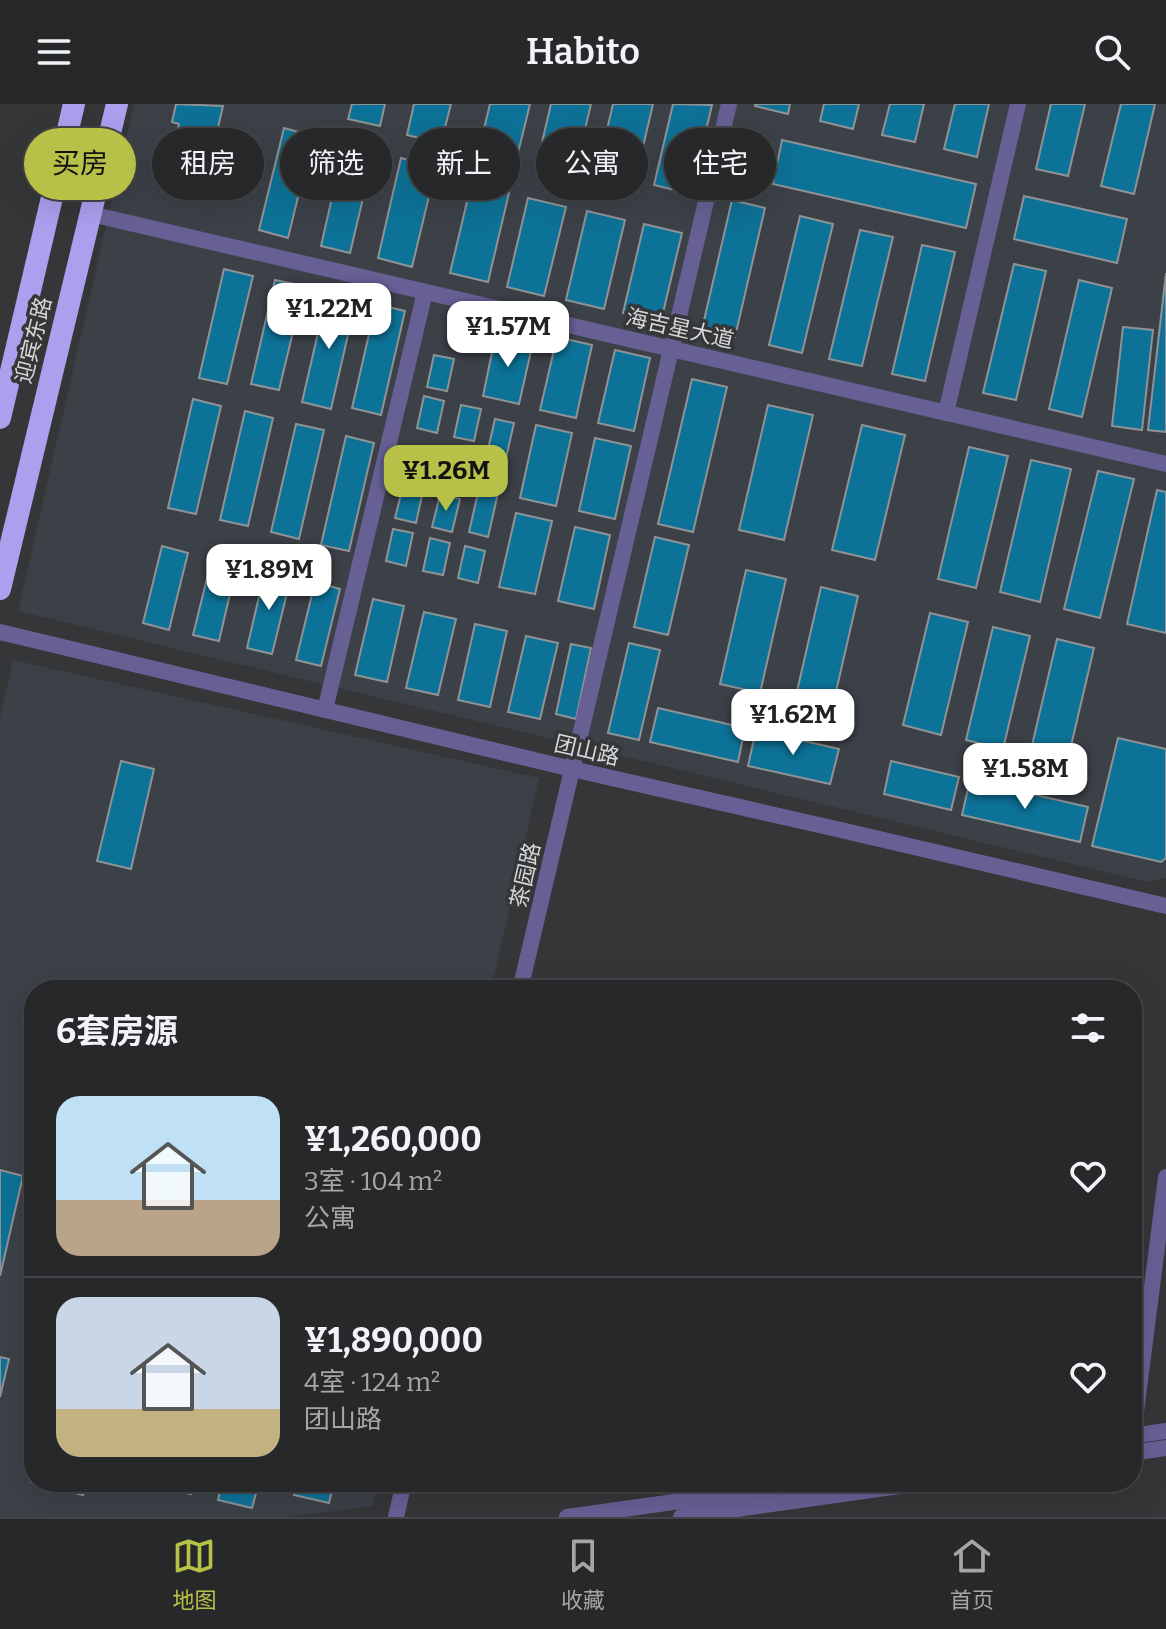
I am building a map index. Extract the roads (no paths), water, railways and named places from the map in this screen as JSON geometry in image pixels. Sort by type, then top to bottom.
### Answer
[{"type":"highway","name":"迎宾东路","points":[[0,418],[74,104]]},
{"type":"highway","name":"迎宾东路","points":[[0,589],[117,104]]},
{"type":"street","name":"茶园路","points":[[522,980],[729,104]]},
{"type":"street","points":[[946,413],[1018,104]]},
{"type":"street","name":"海吉星大道","points":[[91,214],[1166,464]]},
{"type":"street","points":[[325,710],[425,292]]},
{"type":"street","name":"团山路","points":[[0,632],[572,769],[1166,906]]},
{"type":"street","points":[[1142,1365],[1166,1177]]},
{"type":"street","points":[[1142,1435],[1166,1431]]},
{"type":"street","points":[[1142,1451],[1166,1448]]},
{"type":"street","points":[[396,1517],[402,1492]]},
{"type":"street","points":[[567,1517],[745,1492]]},
{"type":"street","points":[[681,1517],[857,1492]]}]
